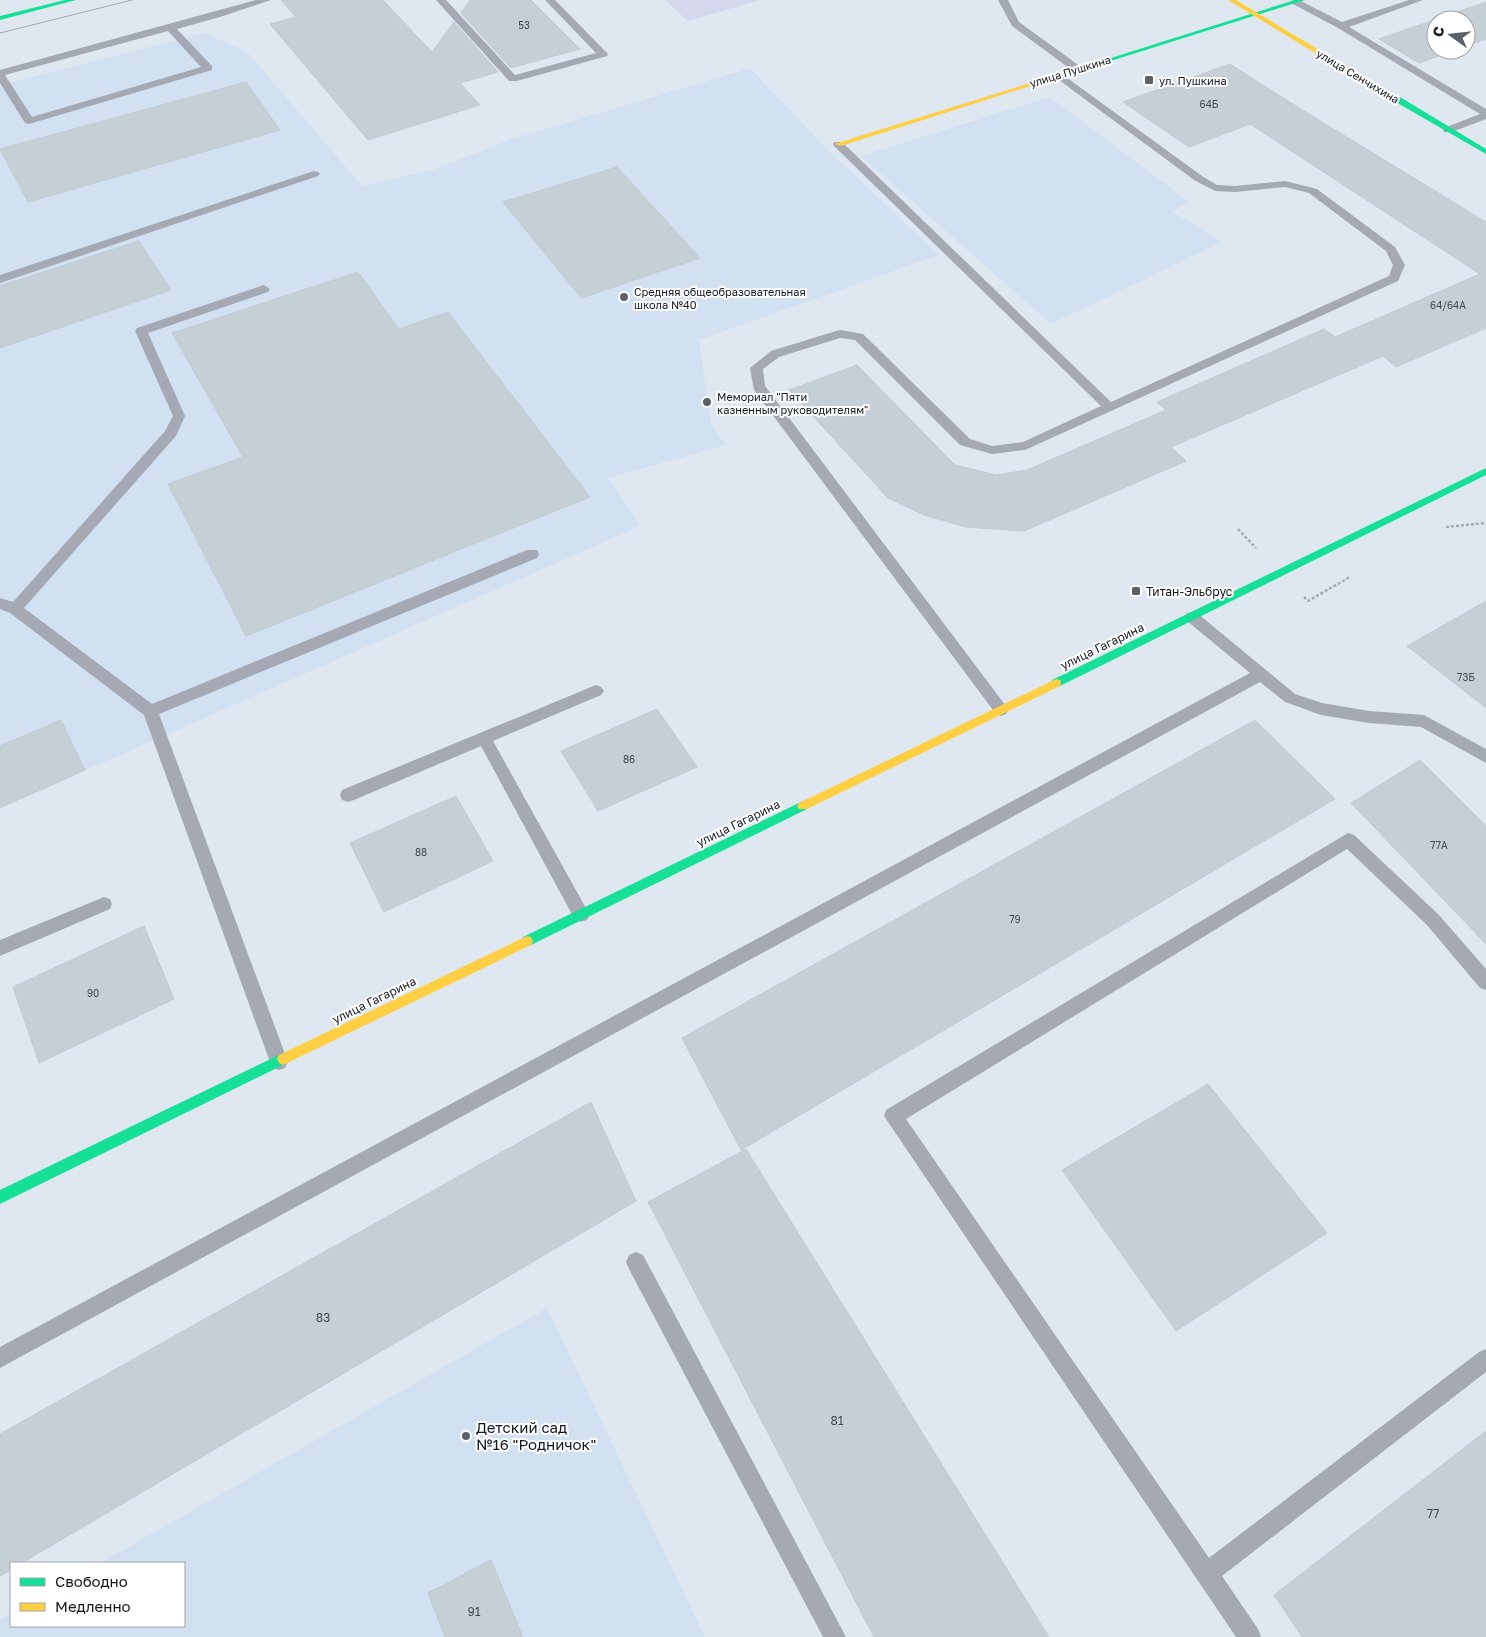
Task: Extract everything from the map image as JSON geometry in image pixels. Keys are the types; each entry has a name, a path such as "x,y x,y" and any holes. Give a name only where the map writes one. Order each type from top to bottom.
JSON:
{"street":[{"path":"0,18 73,0"},
{"name":"улица Сенчихина","path":"1231,0 1486,152"},
{"name":"улица Пушкина","path":"838,144 1299,1"},
{"name":"улица Гагарина","path":"0,1197 1192,617 1486,471"}],"lane":[{"path":"171,28 208,68 30,121 0,74 171,28 266,0"},
{"path":"441,0 513,79 603,54 550,0"},
{"path":"1003,0 1015,24 1077,69"},
{"path":"1342,26 1418,0"},
{"path":"1299,1 1486,114"},
{"path":"1001,710 759,387 756,368 775,354 830,336 840,334 859,337 965,442 992,450 1025,446 1394,278 1399,265 1391,248 1313,192 1285,184 1236,189 1215,188 1198,178 1059,75"},
{"path":"1448,130 1486,114"},
{"path":"838,144 1110,408"},
{"path":"0,279 314,174"},
{"path":"264,290 141,331 179,416 171,433 8,606 150,711 279,1062"},
{"path":"150,711 532,554"},
{"path":"1192,617 1290,698 1330,711 1424,722 1486,758"},
{"path":"0,1358 1261,674"},
{"path":"348,794 596,691"},
{"path":"484,738 581,915"},
{"path":"1250,1637 893,1116 1348,840 1433,920 1486,982"},
{"path":"0,948 104,904"},
{"path":"636,1262 836,1637"},
{"path":"1207,1574 1486,1359"}],"shaded area":[{"path":"665,0 760,0 688,21"},
{"path":"205,33 248,53 362,186 435,169 509,140 750,68 825,147 939,255 699,340 711,425 726,445 608,478 640,526 0,808 0,85"},
{"path":"1050,97 1189,202 1172,211 1222,242 1051,324 861,156"},
{"name":"Детский сад №16 \"Родничок\"","path":"547,1308 705,1637 0,1637 0,1620 10,1615 10,1627 185,1627 185,1562 102,1562"}],"building":[{"path":"281,0 383,0 432,52 454,22 498,72 460,83 480,105 368,140 270,24 296,17"},
{"path":"470,0 531,0 580,49 511,68 461,13"},
{"path":"1486,2 1486,39 1476,42 1476,10 1463,10"},
{"path":"1426,23 1427,60 1419,63 1379,39"},
{"path":"1230,64 1486,222 1486,328 1396,367 1383,356 1171,447 1186,461 1024,531 966,527 924,515 888,498 789,390 857,365 955,465 996,475 1027,470 1166,410 1157,402 1324,329 1335,337 1480,274 1250,124 1189,147 1123,102"},
{"path":"246,82 280,130 28,202 0,149"},
{"path":"617,167 700,258 581,298 503,202"},
{"path":"139,241 171,290 0,348 0,286"},
{"path":"358,272 399,329 448,312 590,497 246,636 168,484 243,457 172,333"},
{"path":"1486,601 1486,708 1407,646"},
{"path":"657,709 697,767 598,811 561,751"},
{"path":"61,720 85,770 0,808 0,746"},
{"path":"1255,720 1335,799 741,1150 682,1038"},
{"path":"1420,760 1486,826 1486,944 1351,803"},
{"path":"456,796 493,861 384,912 350,843"},
{"path":"144,926 174,999 39,1063 13,987"},
{"path":"1208,1084 1327,1233 1176,1331 1062,1170"},
{"path":"591,1102 636,1201 24,1562 10,1562 10,1571 0,1576 0,1434"},
{"path":"746,1149 1049,1637 874,1637 648,1202"},
{"path":"1486,1431 1486,1637 1302,1637 1274,1595"},
{"path":"491,1560 523,1637 445,1637 428,1593"}],"tram line":[{"path":"0,33 132,0"}],"traffic: fast":[{"path":"0,18 73,0"},
{"path":"1064,74 1302,0"},
{"path":"1397,99 1486,152"},
{"path":"1056,683 1486,471"},
{"path":"527,941 803,806"},
{"path":"0,1197 283,1059"}],"traffic: slow":[{"path":"1231,0 1397,99"},
{"path":"838,144 1064,74"},
{"path":"803,806 1056,683"},
{"path":"283,1059 527,941"}],"place":[{"name":"ул. Пушкина","path":"1149,80"},
{"name":"Средняя общеобразовательная школа №40","path":"624,297"},
{"name":"Мемориал \"Пяти казненным руководителям\"","path":"707,402"},
{"name":"Титан-Эльбрус","path":"1136,591"},
{"name":"Детский сад №16 \"Родничок\"","path":"466,1436"}]}
